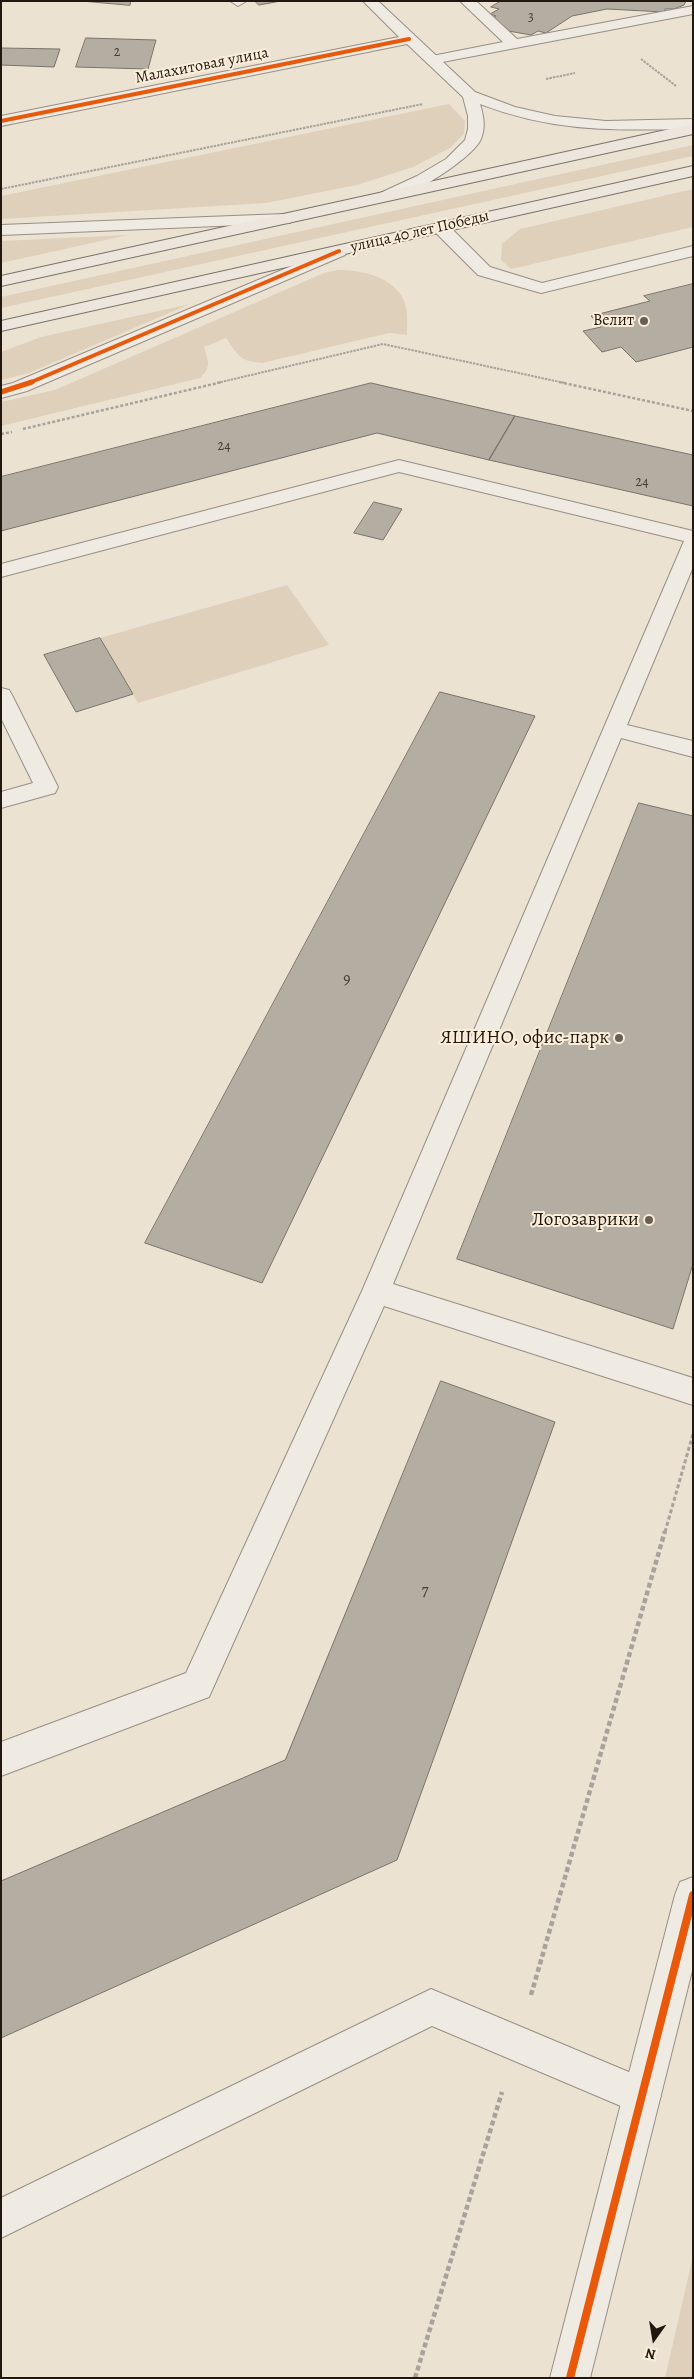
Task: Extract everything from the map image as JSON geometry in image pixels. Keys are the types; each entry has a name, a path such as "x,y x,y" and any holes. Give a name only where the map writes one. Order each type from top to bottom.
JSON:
{"main road":[{"path":"1,281 693,129"},
{"name":"улица 40 лет Победы","path":"1,326 693,171"}],"street":[{"path":"370,1 470,95 510,110 555,121 606,126 693,124"},
{"path":"467,1 514,44"},
{"path":"432,60 693,10"},
{"name":"Малахитовая улица","path":"1,121 409,39"},
{"path":"382,198 447,165 470,145 476,130 470,95"},
{"path":"1,230 284,219"},
{"path":"441,228 484,271 540,288 693,252"},
{"path":"1,392 20,387 339,251"},
{"path":"1,571 399,466 693,537"},
{"path":"1,1759 197,1685 376,1291 693,542"},
{"path":"1,695 46,787 1,800"},
{"path":"614,729 693,749"},
{"path":"376,1291 693,1392"},
{"path":"570,2378 693,1895"},
{"path":"1,2218 431,2006 642,2096"}],"path":[{"path":"649,58 641,59 678,87"},
{"path":"546,79 584,71"},
{"path":"1,189 470,95"},
{"path":"1,434 383,344 693,411"},
{"path":"414,2378 518,2042 693,1433"}],"shaded area":[{"path":"449,104 465,121 464,134 450,148 413,167 357,185 266,203 1,219 1,196"},
{"path":"693,145 693,156 1,308 1,297"},
{"path":"693,189 693,227 511,269 501,260 502,244 520,229"},
{"path":"128,235 1,263 1,241"},
{"path":"338,270 368,274 386,281 394,287 405,303 407,335 389,333 262,363 248,361 240,357 226,338 204,347 208,367 200,378 1,426 1,402 55,390 324,273"},
{"path":"190,304 29,373 1,380 1,352 41,337"},
{"path":"287,585 329,645 138,703 100,638"},
{"path":"693,2256 693,2378 665,2378"}],"building":[{"path":"82,1 131,1 130,5"},
{"path":"255,1 281,1 259,5"},
{"path":"501,1 686,1 684,5 674,9 665,9 664,12 607,9 572,16 546,33 538,31 531,35 503,30 490,20 496,16 490,14 499,9 491,7"},
{"path":"86,38 156,40 148,69 76,67"},
{"path":"1,48 60,49 54,67 1,65"},
{"name":"Велит","path":"693,284 693,347 636,362 621,347 602,352 583,331 601,327 591,316 650,301 644,296"},
{"path":"371,383 515,416 489,460 377,433 1,531 1,477"},
{"path":"515,416 693,455 693,506 489,460"},
{"path":"374,502 402,509 383,540 354,533"},
{"path":"100,638 133,694 76,712 44,655"},
{"path":"440,692 535,716 262,1283 145,1243"},
{"name":"ЯШИНО, офис-парк","path":"639,803 693,816 693,1264 673,1329 457,1259"},
{"path":"441,1381 555,1422 397,1860 1,2038 1,1881 285,1760"}],"cycle path":[{"path":"1,121 409,39"},
{"path":"1,392 20,387 339,251"},
{"path":"570,2378 693,1895"}],"place":[{"name":"Велит","path":"644,321"},
{"name":"ЯШИНО, офис-парк","path":"619,1038"},
{"name":"Логозаврики","path":"649,1220"}]}
